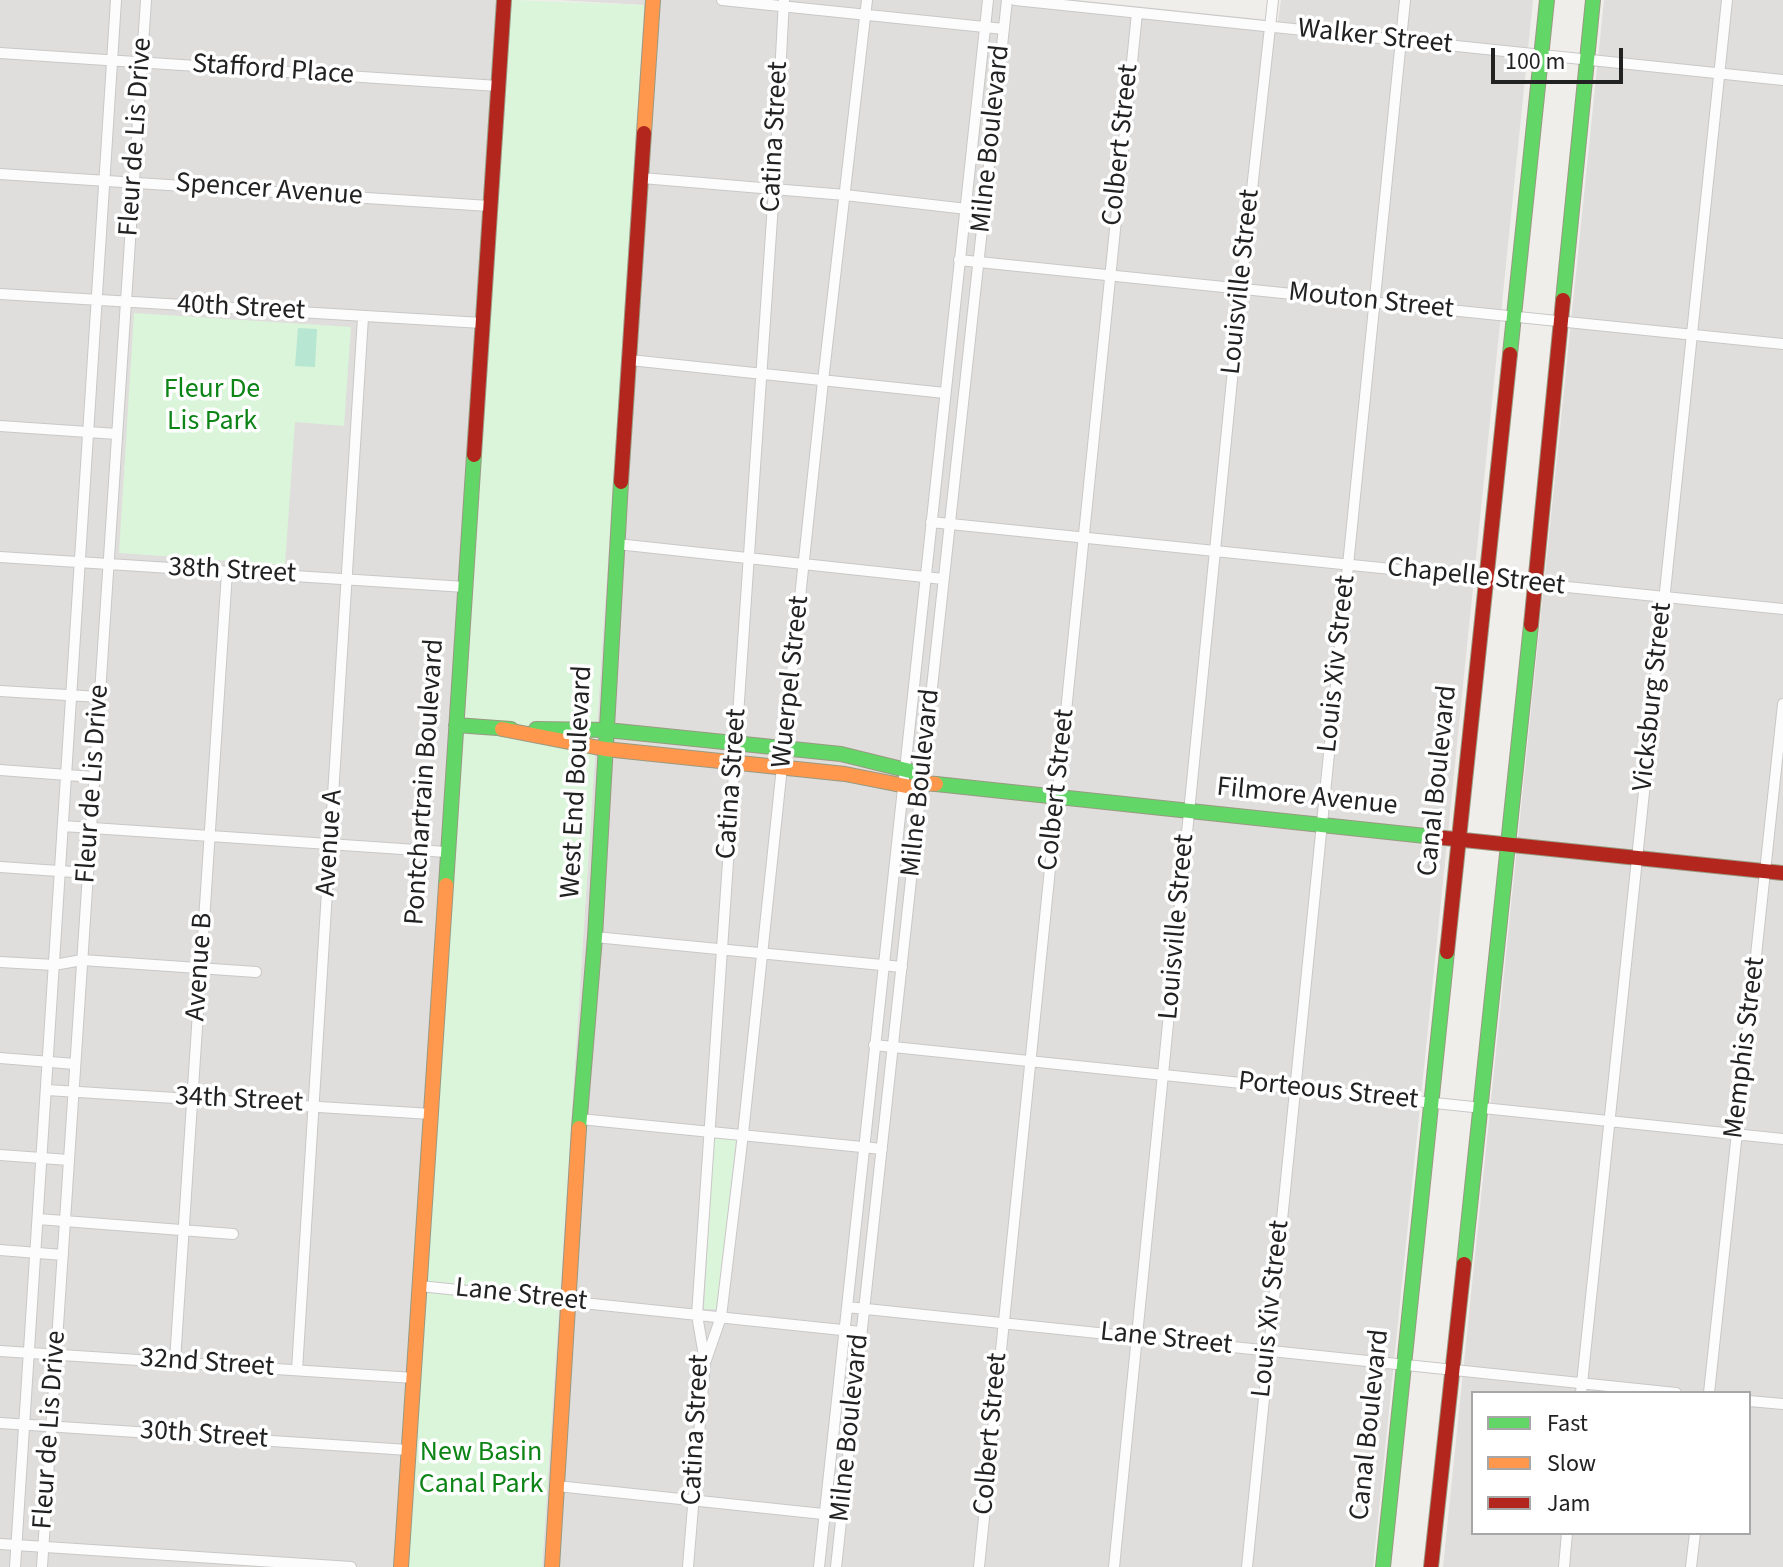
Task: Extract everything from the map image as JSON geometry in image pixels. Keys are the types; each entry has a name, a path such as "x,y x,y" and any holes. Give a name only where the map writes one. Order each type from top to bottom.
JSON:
{"main road":[{"name":"Pontchartrain Boulevard","path":"401,1567 504,0"},
{"name":"West End Boulevard","path":"552,1567 653,0"},
{"name":"Canal Boulevard","path":"1383,1567 1547,0"},
{"path":"1431,1567 1509,844 1593,0"},
{"name":"Filmore Avenue","path":"456,725 502,729 607,730 841,754 904,768 914,772 922,783"},
{"name":"Filmore Avenue","path":"502,729 605,749 783,766 911,787 922,783 1783,873"}],"street":[{"name":"Fleur de Lis Drive","path":"15,1567 116,0"},
{"name":"Fleur de Lis Drive","path":"42,1567 146,0"},
{"path":"722,0 784,3 1004,29"},
{"name":"Wuerpel Street","path":"705,1362 721,1317 743,1134 867,0"},
{"name":"Milne Boulevard","path":"819,1567 988,0"},
{"name":"Milne Boulevard","path":"836,1567 1007,0"},
{"name":"Walker Street","path":"1015,0 1783,80"},
{"name":"Louisville Street","path":"1114,1567 1241,289 1273,0"},
{"name":"Louis Xiv Street","path":"1247,1567 1405,0"},
{"name":"Vicksburg Street","path":"1582,1388 1727,0"},
{"name":"Catina Street","path":"688,1567 705,1362 697,1315 784,3"},
{"name":"Colbert Street","path":"979,1567 1137,13"},
{"name":"Stafford Place","path":"0,53 498,86"},
{"name":"Spencer Avenue","path":"0,174 489,206"},
{"path":"642,178 845,195 984,211"},
{"name":"Mouton Street","path":"959,260 1783,344"},
{"name":"40th Street","path":"0,294 482,323"},
{"name":"Avenue A","path":"297,1370 363,317"},
{"path":"630,360 945,393"},
{"path":"0,426 117,434"},
{"name":"Chapelle Street","path":"931,522 1783,609"},
{"path":"617,544 943,579"},
{"name":"38th Street","path":"0,557 465,587"},
{"name":"Avenue B","path":"175,1361 227,572"},
{"path":"0,691 100,697"},
{"name":"Memphis Street","path":"1709,1391 1783,704"},
{"path":"0,770 94,777"},
{"path":"63,826 446,852"},
{"path":"0,867 88,873"},
{"path":"595,937 902,967"},
{"path":"0,962 54,965 82,960 256,972"},
{"name":"Porteous Street","path":"874,1045 1783,1139"},
{"path":"0,1058 75,1064"},
{"name":"34th Street","path":"47,1090 431,1114"},
{"path":"580,1119 882,1149"},
{"path":"0,1155 69,1160"},
{"path":"38,1219 233,1234"},
{"path":"0,1250 63,1255"},
{"name":"Lane Street","path":"420,1286 861,1332"},
{"name":"Lane Street","path":"847,1307 1451,1370 1582,1388 1638,1391"},
{"name":"32nd Street","path":"0,1351 414,1378"},
{"path":"1751,1401 1783,1404"},
{"name":"30th Street","path":"0,1423 408,1450"},
{"path":"557,1486 842,1516"},
{"path":"1564,1567 1567,1535"},
{"path":"1691,1567 1695,1535"},
{"path":"0,1544 351,1567"}],"shaded area":[{"path":"0,0 512,0 408,1567 0,1567"},
{"path":"558,0 1077,0 1278,21 1281,0 1533,0 1373,1567 542,1567 644,5"},
{"path":"1604,0 1783,0 1783,1567 1443,1567"}],"green space":[{"name":"New Basin Canal Park","path":"512,0 644,5 542,1567 408,1567"},
{"name":"Fleur De Lis Park","path":"134,313 351,327 344,426 295,422 285,565 119,553"},
{"path":"298,328 317,329 315,367 295,366"},
{"path":"714,1137 736,1140 717,1309 704,1309"}],"traffic: fast":[{"path":"1510,354 1547,0"},
{"path":"1563,300 1593,0"},
{"path":"446,885 474,455"},
{"path":"579,1128 595,937 621,482"},
{"path":"1464,1264 1531,625"},
{"path":"456,725 511,729"},
{"path":"536,729 607,730 841,754 914,772 922,783"},
{"path":"936,784 1435,837"},
{"path":"1383,1567 1447,952"}],"traffic: slow":[{"path":"644,133 653,0"},
{"path":"502,729 605,749 845,774 911,787 922,783 936,784"},
{"path":"401,1567 446,885"},
{"path":"552,1567 579,1128"}],"traffic: jam":[{"path":"474,455 504,0"},
{"path":"621,482 644,133"},
{"path":"1531,625 1563,300"},
{"path":"1447,952 1510,354"},
{"path":"1435,837 1783,873"},
{"path":"1431,1567 1464,1264"}]}
